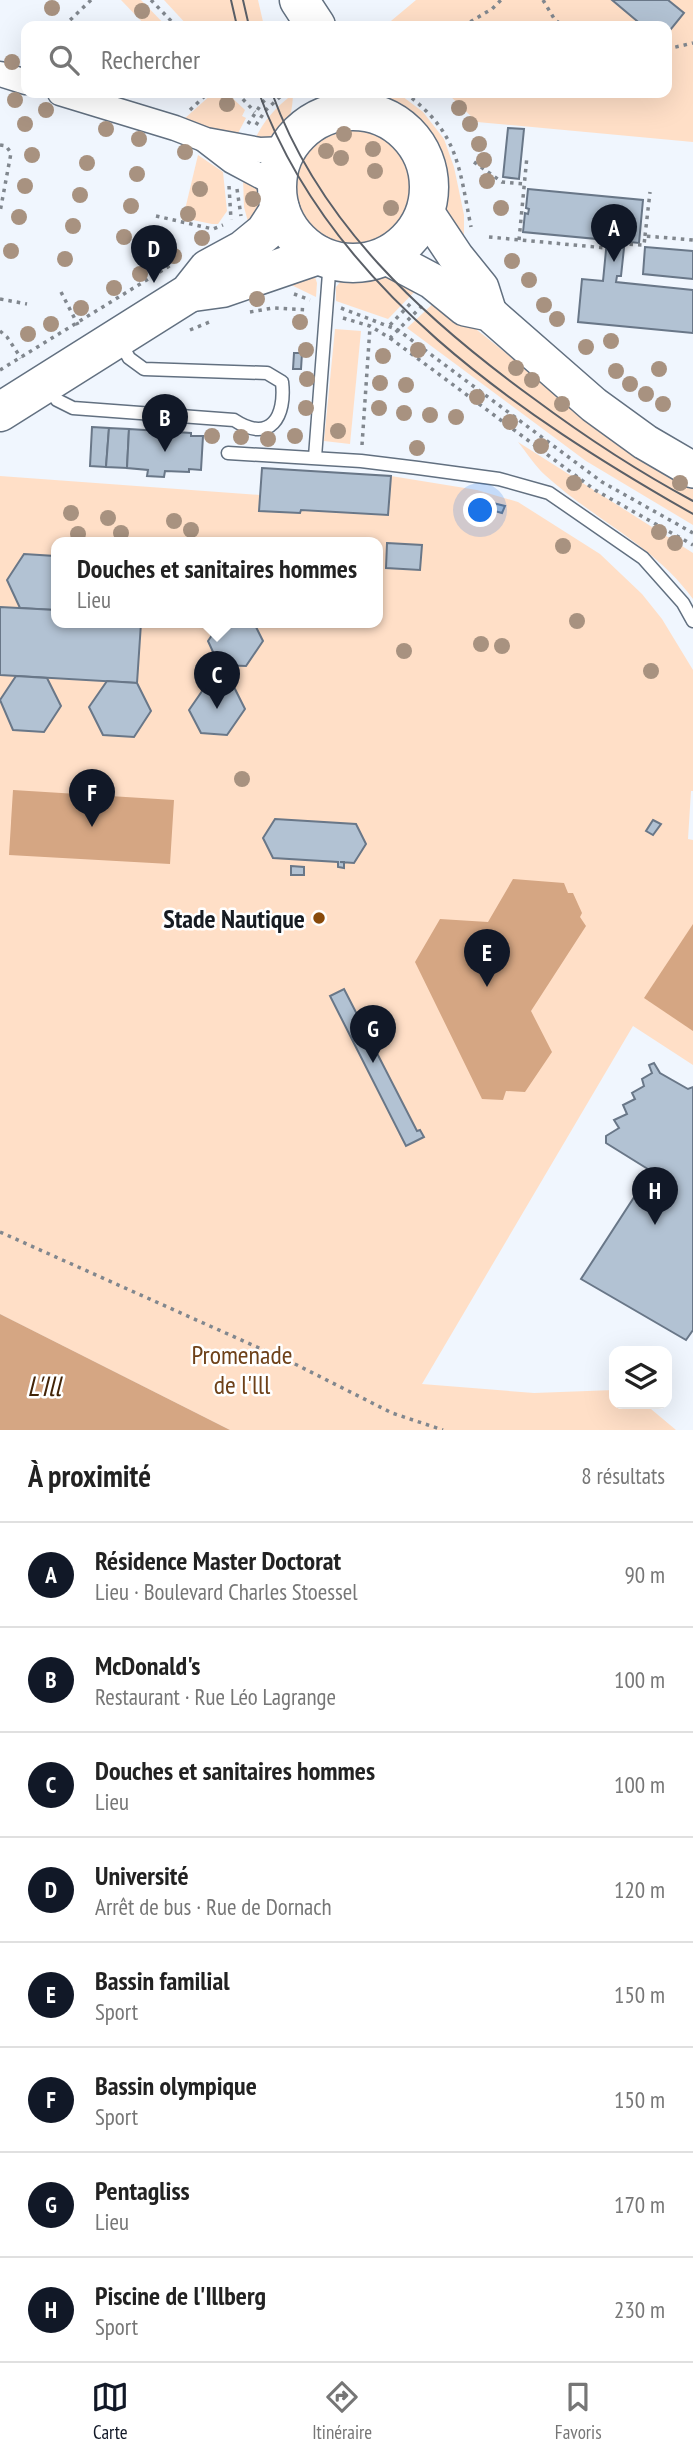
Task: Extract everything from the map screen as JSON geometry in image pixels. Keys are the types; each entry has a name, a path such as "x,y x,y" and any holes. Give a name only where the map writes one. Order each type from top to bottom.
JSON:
{"main road":[{"path":"283,0 283,21"},
{"path":"299,0 313,21"},
{"path":"0,412 32,376 99,334 186,303 222,288 324,257 359,262 384,256 406,241 417,229 426,212 428,173 420,151 406,132 358,102 347,111 316,120 289,153 265,232 243,250 208,269 186,303"},
{"path":"289,153 295,236 324,257"},
{"path":"426,212 481,288 489,313"},
{"path":"384,256 432,281 465,308 489,313 594,405 645,442 693,470"}],"street":[{"path":"0,75 21,81"},
{"path":"76,98 206,140 289,153"},
{"path":"206,140 232,161 289,153"}],"lane":[{"path":"315,457 324,257"},
{"path":"32,376 57,400 72,408 234,421 247,428 265,428 278,420 284,402 282,382 267,373 144,369 99,334"},
{"path":"228,453 361,461 499,479 549,493 643,558 683,603 693,621"}],"path":[{"path":"69,21 91,0"},
{"path":"151,0 171,21"},
{"path":"472,21 492,9 500,0"},
{"path":"542,0 556,21"},
{"path":"672,48 693,43"},
{"path":"189,111 203,98"},
{"path":"242,98 255,112"},
{"path":"244,131 268,98"},
{"path":"252,133 265,111 279,98"},
{"path":"411,98 430,114 449,139 459,165 471,236"},
{"path":"0,145 6,146 11,153 0,212"},
{"path":"519,240 527,156"},
{"path":"474,162 502,182 524,184"},
{"path":"237,180 242,222"},
{"path":"228,181 232,228"},
{"path":"621,244 644,245 650,192"},
{"path":"156,216 213,229 231,222"},
{"path":"645,236 693,240"},
{"path":"489,237 606,248"},
{"path":"61,292 77,323 99,334"},
{"path":"390,325 417,297"},
{"path":"0,299 27,304"},
{"path":"32,376 77,323 186,303"},
{"path":"390,338 424,303"},
{"path":"335,307 398,330 603,482 693,533"},
{"path":"248,312 273,308 315,311"},
{"path":"334,315 370,326 390,338 595,490 693,545"},
{"path":"361,461 370,326"},
{"path":"0,331 7,337 32,376"},
{"path":"0,370 32,376"},
{"path":"0,1232 297,1365 392,1413 443,1430"}],"green space":[{"path":"121,0 141,0 161,21 141,21"},
{"path":"164,0 258,0 263,21 183,21"},
{"path":"416,0 693,0 693,142 477,122 452,98 672,98 672,21 391,21"},
{"path":"207,98 232,98 245,110 242,116 246,118 236,137 183,120"},
{"path":"293,98 291,113 284,128 273,138 254,141 270,115 281,104"},
{"path":"379,98 405,98 423,112 444,139 454,167 464,215 462,237 445,221 445,172 435,143 422,125 406,111"},
{"path":"353,120 379,125 400,140 415,161 420,187 415,213 400,234 379,249 353,254 327,249 306,234 291,213 286,187 291,161 306,140 327,125"},
{"path":"198,155 223,172 227,211 218,224 183,218"},
{"path":"243,178 261,189 265,198 251,233 244,207"},
{"path":"314,274 317,283 316,297 277,278"},
{"path":"386,276 421,285 388,319 336,301 336,287 342,280"},
{"path":"438,299 574,407 693,484 693,525 586,461 407,328"},
{"path":"335,329 361,331 350,444 324,441"},
{"path":"518,442 693,553 693,599 660,563 545,475"},
{"name":"Stade Nautique","path":"262,468 391,476 477,490 518,502 600,554 642,594 662,619 693,670 693,791 688,839 693,840 693,1065 633,1026 422,1384 534,1393 609,1390 609,1409 651,1409 676,1430 230,1430 0,1314 0,476 260,495"}],"water":[{"path":"13,790 174,800 170,864 9,855"},
{"path":"513,879 564,883 568,893 573,893 582,913 580,917 586,926 531,1011 552,1052 525,1092 506,1091 503,1100 482,1099 415,962 440,919 488,922"},
{"path":"693,924 693,1031 644,998"},
{"name":"L'Ill","path":"0,1314 230,1430 0,1430"}],"building":[{"path":"612,0 668,0 684,13 672,28 672,21 637,21"},
{"path":"508,128 524,129 519,179 503,177"},
{"path":"528,189 643,200 639,243 620,241 619,248 624,248 621,276 617,276 616,282 693,290 693,333 578,322 582,279 603,281 607,240 523,232 525,213 528,214 529,209 526,208"},
{"path":"645,247 693,251 693,279 643,274"},
{"path":"294,353 302,353 301,369 293,369"},
{"path":"92,427 109,428 106,467 90,466"},
{"path":"109,428 129,429 127,468 106,467"},
{"path":"129,429 203,436 201,470 165,471 164,477 147,476 148,470 127,468"},
{"path":"262,468 391,476 388,515 301,510 300,513 259,511"},
{"path":"493,503 505,506 502,513 491,510"},
{"path":"387,543 422,545 420,570 386,568"},
{"path":"24,554 51,556 51,610 20,608 7,580"},
{"path":"0,607 51,610 51,628 141,628 137,683 0,675"},
{"path":"217,628 256,628 263,641 246,666 219,665 208,641"},
{"path":"16,676 47,678 61,706 44,732 13,730 0,700"},
{"path":"107,681 137,683 151,711 134,737 103,735 89,707"},
{"path":"207,684 233,685 245,709 227,735 201,733 189,710"},
{"path":"275,819 356,824 366,844 354,863 344,862 344,868 338,867 338,862 273,858 263,838"},
{"path":"653,820 661,824 653,835 646,831"},
{"path":"291,866 304,867 304,875 291,875"},
{"path":"344,989 417,1131 420,1130 424,1137 406,1146 330,996"},
{"path":"654,1063 660,1073 688,1089 693,1087 693,1330 686,1340 581,1279 651,1171 606,1143 606,1136 619,1128 614,1120 627,1114 623,1105 635,1099 632,1093 644,1086 642,1079 652,1073 649,1065"}],"tram line":[{"path":"231,0 236,21"},
{"path":"243,0 248,21"},
{"path":"261,98 291,163 332,227 382,286 438,340 499,389 562,434 693,514"},
{"path":"274,98 292,140 317,184 346,226 414,301 452,335 552,412 631,465 693,501"}],"place":[{"name":"Résidence Master Doctorat","path":"614,262"},
{"name":"Université","path":"154,283"},
{"name":"McDonald's","path":"165,452"},
{"name":"Douches et sanitaires hommes","path":"217,709"},
{"name":"Bassin olympique","path":"92,827"},
{"name":"Stade Nautique","path":"319,918"},
{"name":"Bassin familial","path":"487,987"},
{"name":"Pentagliss","path":"373,1063"},
{"name":"Piscine de l'Illberg","path":"655,1225"}],"park label":[{"name":"Promenade de l'lll","path":"242,1369"}]}
